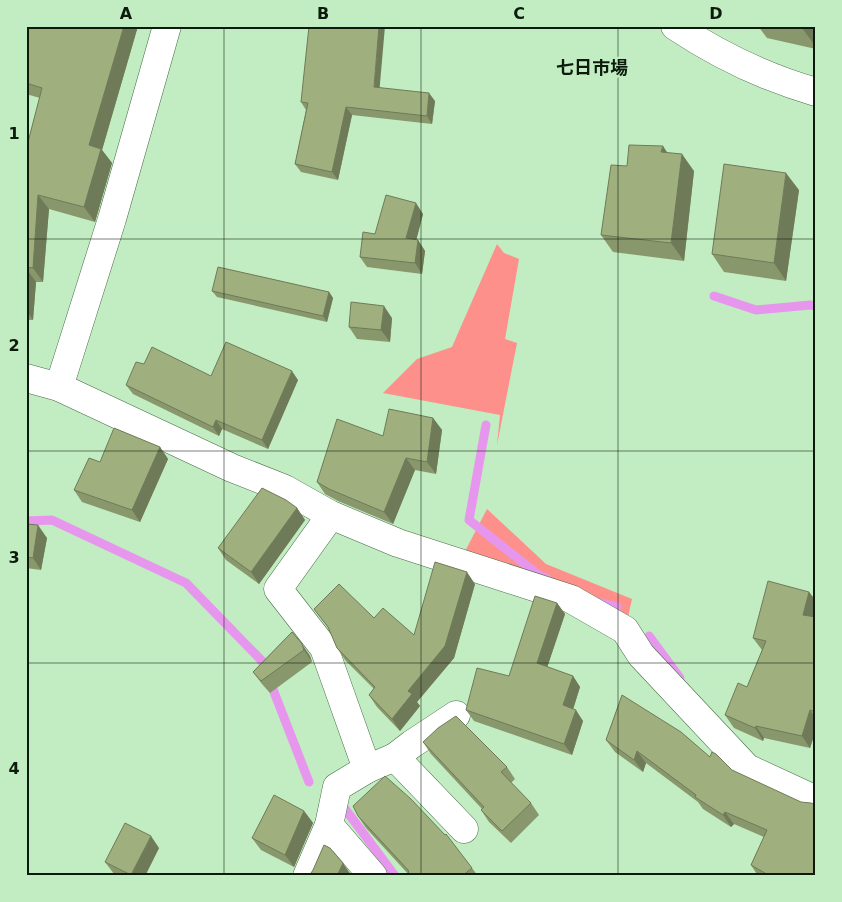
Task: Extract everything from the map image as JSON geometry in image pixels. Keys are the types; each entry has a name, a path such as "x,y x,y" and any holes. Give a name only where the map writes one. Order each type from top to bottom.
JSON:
{"street":[{"path":"59,387 112,219 167,26"},
{"path":"675,26 730,60 792,85 816,92"},
{"path":"26,378 59,387 232,468 285,489 331,515 398,542 571,599 625,630 640,655 747,768 816,800"},
{"path":"331,515 278,589 324,648 368,769"},
{"path":"307,876 329,825 337,787 368,769 395,758 412,744 456,716"},
{"path":"395,758 464,829"},
{"path":"329,825 373,876"}],"shaded area":[{"path":"497,244 504,253 519,259 505,339 517,343 497,445 500,415 383,393 417,359 452,347"},
{"path":"487,509 546,564 632,599 625,630 459,563"}],"building":[{"path":"26,26 124,26 89,145 101,149 84,207 38,195 33,268 26,267 26,142 28,142 42,88 26,83"},
{"path":"309,26 379,26 374,87 429,93 427,116 346,107 332,172 295,164 308,103 301,102"},
{"path":"629,145 663,146 661,152 682,154 671,243 601,235 611,165 627,166"},
{"path":"724,164 786,173 774,263 712,254"},
{"path":"386,195 416,203 406,238 418,240 415,263 360,257 363,232 375,234"},
{"path":"218,267 329,292 323,316 212,291"},
{"path":"351,302 384,306 381,330 349,327"},
{"path":"226,342 292,371 262,440 216,420 213,427 126,385 136,362 144,364 152,347 211,376"},
{"path":"389,409 433,418 427,462 406,458 384,512 317,482 337,419 383,436"},
{"path":"114,428 160,447 132,510 74,490 89,458 100,462"},
{"path":"262,488 297,508 251,572 218,548"},
{"path":"26,524 38,525 33,558 26,557"},
{"path":"435,562 467,572 445,646 408,691 412,694 392,719 369,695 375,687 337,648 328,627 314,609 339,584 374,618 383,608 414,635"},
{"path":"768,581 809,592 803,615 816,617 816,712 810,710 802,736 756,726 755,728 725,715 738,683 747,687 766,641 753,638"},
{"path":"535,596 557,603 537,663 573,676 563,705 576,710 564,744 466,710 477,668 509,676"},
{"path":"292,632 302,644 304,650 261,681 253,672"},
{"path":"622,695 681,732 710,757 712,752 716,754 732,770 801,802 816,805 816,876 770,876 751,865 767,830 725,812 723,815 695,797 696,795 637,751 634,760 606,740"},
{"path":"456,716 507,767 501,772 531,803 502,831 481,810 484,807 423,742 438,728"},
{"path":"385,776 446,834 472,868 462,876 411,876 409,871 358,816 353,806"},
{"path":"274,795 304,811 285,855 252,838"},
{"path":"125,823 151,836 131,875 105,862"},
{"path":"324,845 330,848 343,863 337,876 309,876 313,870"}],"waterway":[{"path":"714,296 756,310 816,306"},
{"path":"486,425 469,520 540,576 547,579"},
{"path":"26,521 52,520 186,583 262,661 309,782"},
{"path":"600,603 617,607"},
{"path":"649,636 680,678"},
{"path":"343,806 395,876"}],"district":[{"name":"七日市場","path":"592,68"}]}
